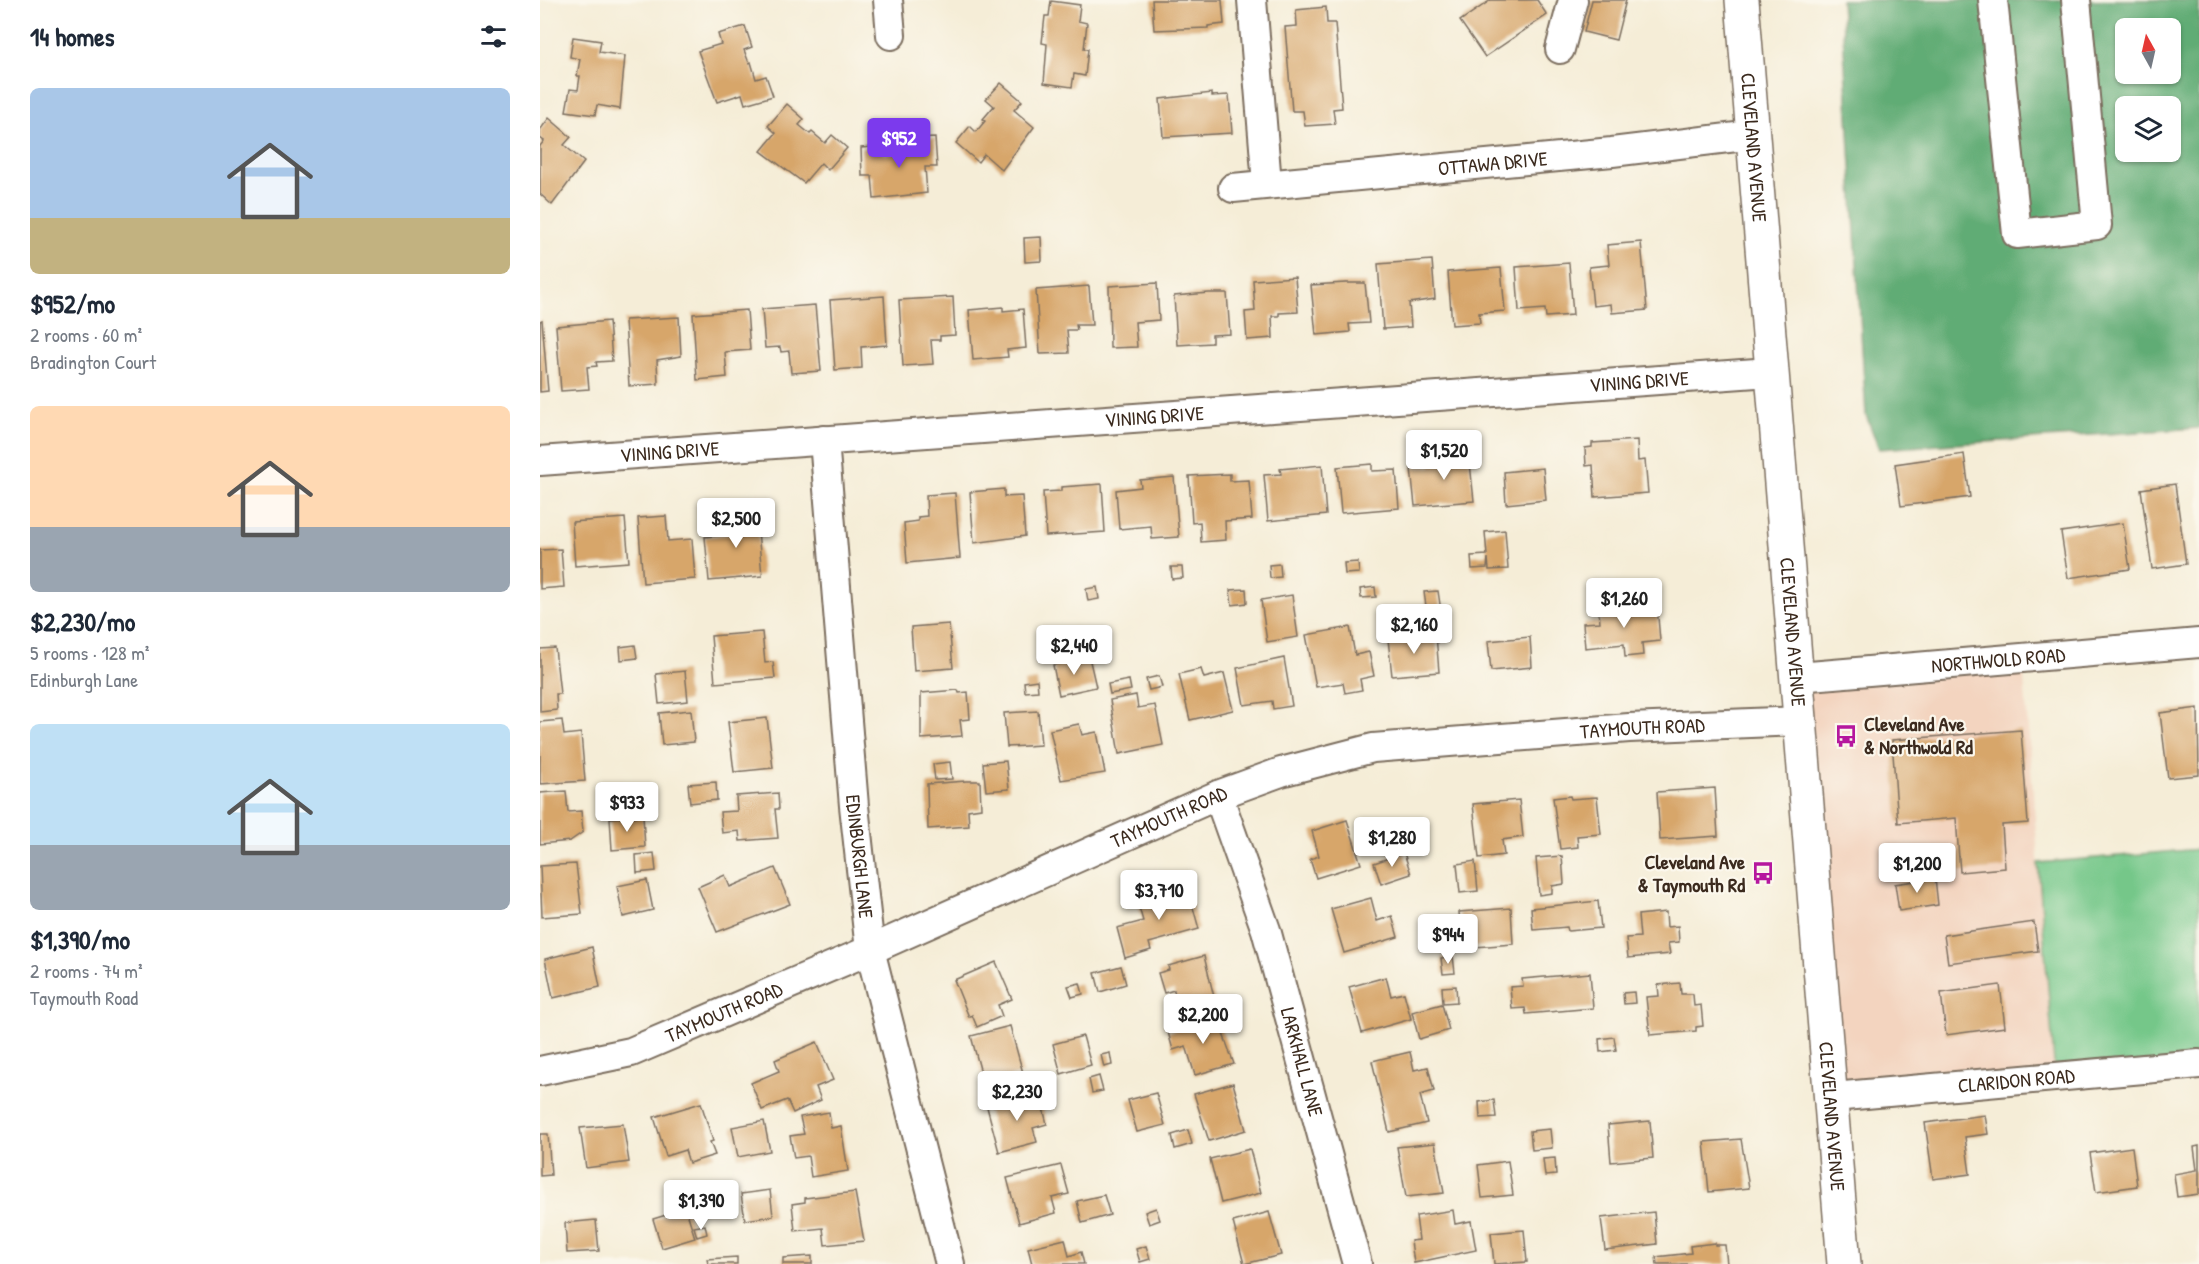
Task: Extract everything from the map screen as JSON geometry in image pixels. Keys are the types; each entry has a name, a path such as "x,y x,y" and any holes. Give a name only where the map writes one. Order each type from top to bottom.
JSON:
{"main road":[{"name":"CLEVELAND AVENUE","path":"1742,0 1770,372 1833,1097 1844,1264"}],"street":[{"path":"888,0 891,35"},
{"path":"1252,0 1267,184"},
{"path":"1560,49 1574,0"},
{"path":"1993,0 2017,234 2097,225 2076,0"},
{"name":"OTTAWA DRIVE","path":"1233,188 1600,153 1753,135"},
{"name":"VINING DRIVE","path":"540,461 1770,372"},
{"name":"EDINBURGH LANE","path":"824,440 854,806 870,950 950,1264"},
{"name":"NORTHWOLD ROAD","path":"1798,677 2199,643"},
{"name":"TAYMOUTH ROAD","path":"540,1071 631,1052 870,950 1218,795 1281,772 1373,748 1629,728 1800,720"},
{"name":"LARKHALL LANE","path":"1218,795 1266,930 1357,1264"},
{"name":"CLARIDON ROAD","path":"1833,1097 2199,1064"}],"shaded area":[{"path":"2022,653 2055,1075 1832,1092 1797,670"}],"green space":[{"path":"1841,0 2199,0 2199,428 1879,449 1866,415"},
{"path":"2199,849 2199,1058 2055,1075 2038,863"}],"building":[{"path":"1152,0 1222,0 1224,24 1208,26 1208,28 1154,30"},
{"path":"1491,0 1537,0 1547,15 1485,57 1460,21"},
{"path":"1592,0 1626,0 1616,40 1584,32"},
{"path":"1051,1 1080,5 1078,21 1087,23 1084,49 1088,49 1085,76 1074,74 1072,87 1044,83 1047,44 1042,43 1045,16 1049,16"},
{"path":"1326,7 1327,23 1335,23 1342,108 1333,109 1335,124 1305,126 1303,111 1292,111 1285,27 1297,26 1296,10"},
{"path":"745,26 752,47 744,50 749,63 751,62 756,79 766,76 773,96 745,104 742,94 717,102 698,51 721,44 718,34"},
{"path":"573,37 601,41 599,52 625,56 620,109 597,105 595,115 566,111 570,89 578,90 580,76 577,76 580,59 570,57"},
{"path":"1001,83 1022,101 1014,110 1034,127 1002,170 984,154 978,162 956,143 970,126 976,132 985,121 983,119 994,106 986,99"},
{"path":"1212,93 1212,96 1229,95 1232,133 1163,137 1160,99"},
{"path":"787,104 804,119 799,125 810,134 812,132 825,143 832,135 847,148 828,170 821,163 804,183 761,151 776,133 768,126"},
{"path":"549,118 571,137 564,145 584,162 552,205 540,194 540,146 544,141 540,138 540,130"},
{"path":"935,138 937,167 925,167 927,193 874,199 872,176 862,176 861,148 883,146 883,154 897,153 897,150 914,149 914,139"},
{"path":"1041,237 1042,261 1025,262 1024,238"},
{"path":"1641,242 1647,310 1612,313 1611,304 1593,306 1589,267 1609,265 1607,245"},
{"path":"1432,260 1435,299 1409,303 1411,327 1383,329 1378,264"},
{"path":"1569,263 1573,315 1546,317 1545,309 1519,311 1516,267"},
{"path":"1501,268 1505,311 1479,313 1480,323 1452,325 1448,272"},
{"path":"1295,277 1298,312 1279,313 1279,316 1272,316 1273,338 1247,340 1245,312 1255,311 1253,280"},
{"path":"1157,283 1159,320 1135,322 1137,347 1110,348 1109,286"},
{"path":"1365,283 1369,323 1349,324 1350,332 1316,335 1311,285"},
{"path":"1089,286 1092,325 1076,325 1077,330 1067,330 1069,353 1040,354 1036,290"},
{"path":"1227,293 1230,334 1212,335 1212,343 1177,345 1174,296"},
{"path":"884,296 887,345 861,347 862,368 835,370 830,300"},
{"path":"953,297 955,335 940,336 940,340 931,340 933,364 903,366 899,300"},
{"path":"815,305 821,371 791,373 789,351 781,352 780,347 765,348 762,309"},
{"path":"1003,307 1003,311 1023,309 1026,348 1007,350 1008,357 973,360 969,310"},
{"path":"747,310 750,350 725,352 727,377 697,380 693,314"},
{"path":"679,317 681,356 657,360 658,384 629,386 625,320"},
{"path":"542,320 548,391 540,392 540,321"},
{"path":"609,321 612,361 596,362 597,366 587,367 589,389 561,391 556,326"},
{"path":"1637,440 1638,461 1645,460 1648,493 1595,497 1593,465 1586,466 1585,448 1592,447 1592,443"},
{"path":"1469,454 1474,501 1415,506 1411,468 1431,466 1431,458"},
{"path":"1964,454 1970,497 1901,506 1895,464"},
{"path":"1372,464 1372,471 1396,470 1399,508 1341,513 1337,467"},
{"path":"1322,465 1326,515 1268,521 1264,475 1281,474 1280,469"},
{"path":"1543,468 1546,500 1506,504 1504,472"},
{"path":"1230,474 1230,481 1249,480 1252,519 1225,521 1226,540 1201,542 1200,522 1192,523 1189,476"},
{"path":"1174,477 1179,537 1152,539 1151,526 1119,529 1116,490 1141,487 1140,480"},
{"path":"1102,484 1105,532 1046,536 1043,492 1061,491 1061,487"},
{"path":"2175,484 2186,564 2152,569 2141,489"},
{"path":"1004,489 1004,497 1022,496 1025,536 974,543 970,492"},
{"path":"955,493 960,558 907,563 904,523 918,521 918,517 927,516 926,495"},
{"path":"756,508 762,576 709,581 705,537 731,534 729,510"},
{"path":"666,516 668,541 692,539 695,579 643,583 638,518"},
{"path":"625,518 629,562 575,566 572,522"},
{"path":"2123,523 2130,569 2068,578 2061,532"},
{"path":"1505,530 1508,569 1489,570 1488,558 1487,568 1472,569 1471,556 1487,555 1485,532"},
{"path":"561,549 564,587 540,589 540,550"},
{"path":"1358,562 1359,573 1345,574 1344,563"},
{"path":"1280,564 1281,577 1270,578 1269,565"},
{"path":"1171,567 1182,567 1183,578 1172,579"},
{"path":"1097,587 1099,599 1088,601 1086,589"},
{"path":"1375,587 1376,597 1361,598 1360,589"},
{"path":"1246,589 1247,603 1232,605 1230,590"},
{"path":"1438,591 1441,611 1427,613 1424,592"},
{"path":"1292,595 1298,637 1267,642 1261,600"},
{"path":"1657,605 1660,641 1642,643 1643,655 1625,657 1624,644 1585,648 1583,623 1600,622 1599,611"},
{"path":"949,624 953,668 914,671 911,627"},
{"path":"1350,627 1355,655 1369,652 1374,676 1360,679 1362,690 1345,693 1343,683 1316,687 1306,635"},
{"path":"762,632 765,663 773,662 775,678 715,683 711,636"},
{"path":"1436,635 1439,672 1392,676 1388,639"},
{"path":"1530,637 1532,667 1491,671 1488,641"},
{"path":"635,645 637,658 621,660 620,647"},
{"path":"555,648 560,694 556,694 557,710 540,712 540,649"},
{"path":"1089,657 1096,687 1059,695 1053,665"},
{"path":"1284,658 1292,706 1273,709 1272,701 1244,705 1237,668"},
{"path":"1201,669 1204,678 1224,673 1233,710 1190,720 1179,674"},
{"path":"685,671 688,701 659,704 656,674"},
{"path":"1159,676 1162,687 1149,690 1146,679"},
{"path":"1037,680 1038,691 1025,692 1024,682"},
{"path":"1129,680 1131,690 1110,694 1108,684"},
{"path":"958,690 959,693 968,692 970,719 960,720 962,736 921,739 921,693"},
{"path":"1136,695 1138,708 1155,705 1163,745 1119,754 1110,700"},
{"path":"2198,708 2199,775 2168,778 2160,713"},
{"path":"691,710 694,742 662,745 659,713"},
{"path":"1038,711 1041,745 1007,747 1004,713"},
{"path":"767,718 773,768 734,772 728,722"},
{"path":"562,720 564,735 581,733 585,781 540,784 540,722"},
{"path":"1079,724 1082,735 1097,732 1105,773 1061,780 1050,730"},
{"path":"2021,730 2028,823 2002,825 2005,868 1960,872 1956,818 1898,823 1892,740"},
{"path":"1006,761 1009,789 986,791 983,763"},
{"path":"950,762 952,779 935,780 933,764"},
{"path":"980,781 981,808 968,810 969,826 928,829 927,784"},
{"path":"716,782 717,800 690,803 688,784"},
{"path":"1715,788 1718,836 1660,840 1657,792"},
{"path":"566,791 568,812 581,811 583,832 570,841 540,844 540,793"},
{"path":"778,793 779,809 775,809 778,838 740,841 739,831 722,833 720,812 737,811 736,796"},
{"path":"1570,796 1571,799 1597,797 1601,834 1577,836 1578,847 1560,849 1553,798"},
{"path":"1519,800 1523,837 1502,840 1504,855 1479,858 1473,804"},
{"path":"643,816 645,847 612,850 610,818"},
{"path":"1347,820 1361,864 1316,878 1310,859 1319,856 1312,831"},
{"path":"654,853 656,871 637,873 636,855"},
{"path":"1404,853 1411,874 1381,884 1374,863"},
{"path":"1562,856 1564,884 1552,886 1552,893 1539,895 1536,858"},
{"path":"1475,861 1478,891 1460,893 1457,864"},
{"path":"576,864 582,914 542,917 540,866"},
{"path":"775,868 790,904 717,932 698,887 725,875 730,887"},
{"path":"1935,878 1938,905 1899,911 1895,884"},
{"path":"647,880 653,910 623,917 617,886"},
{"path":"1187,886 1199,929 1149,943 1151,950 1125,958 1117,928 1143,921 1138,904 1150,901 1148,896"},
{"path":"1371,898 1377,921 1392,916 1398,937 1344,953 1331,909"},
{"path":"1598,901 1601,928 1568,931 1567,927 1533,930 1531,908"},
{"path":"1511,908 1513,944 1462,948 1459,912"},
{"path":"1666,912 1667,927 1678,926 1679,942 1668,943 1670,954 1628,958 1626,938 1640,937 1638,915"},
{"path":"2034,922 2038,951 1948,963 1944,935"},
{"path":"592,947 600,987 553,998 545,959"},
{"path":"1204,956 1215,1001 1178,1010 1174,990 1164,993 1158,973 1169,970 1168,966"},
{"path":"1453,956 1455,973 1443,974 1441,958"},
{"path":"996,962 1012,999 998,1005 1002,1016 977,1027 972,1015 969,1017 954,980"},
{"path":"1121,966 1126,984 1100,992 1095,973"},
{"path":"1590,973 1593,1008 1526,1014 1525,1008 1512,1009 1510,987 1523,986 1522,979"},
{"path":"1386,977 1391,996 1404,993 1411,1019 1362,1033 1349,987"},
{"path":"1080,983 1083,994 1072,997 1068,986"},
{"path":"1680,983 1681,994 1693,994 1694,1006 1701,1005 1703,1026 1696,1027 1696,1031 1650,1035 1646,997 1659,996 1658,985"},
{"path":"2000,985 2005,1027 1946,1035 1941,993"},
{"path":"1456,986 1457,1002 1443,1003 1442,987"},
{"path":"1634,992 1635,1003 1624,1004 1623,993"},
{"path":"1442,1004 1449,1030 1419,1039 1412,1012"},
{"path":"1217,1017 1234,1064 1195,1075 1186,1046 1173,1050 1168,1032"},
{"path":"1010,1026 1023,1073 984,1084 971,1036"},
{"path":"1083,1036 1091,1065 1061,1074 1053,1044"},
{"path":"1614,1037 1616,1050 1600,1052 1599,1039"},
{"path":"817,1042 833,1080 816,1087 821,1100 793,1113 787,1100 762,1110 751,1083 779,1071 775,1060"},
{"path":"1410,1052 1414,1070 1428,1067 1434,1091 1420,1095 1427,1123 1389,1132 1372,1061"},
{"path":"1110,1053 1112,1065 1104,1067 1101,1055"},
{"path":"1099,1076 1103,1091 1092,1093 1089,1079"},
{"path":"1233,1083 1246,1130 1209,1141 1194,1094"},
{"path":"1156,1093 1165,1125 1137,1132 1128,1100"},
{"path":"1040,1096 1047,1124 1033,1128 1037,1142 999,1152 987,1107"},
{"path":"1494,1100 1496,1117 1480,1118 1479,1102"},
{"path":"701,1103 715,1155 689,1163 685,1150 666,1156 654,1117"},
{"path":"829,1112 831,1128 841,1126 848,1171 811,1177 808,1156 794,1158 790,1136 804,1134 800,1117"},
{"path":"1985,1115 1988,1134 1965,1137 1970,1174 1933,1179 1925,1123"},
{"path":"764,1121 770,1151 738,1157 732,1127"},
{"path":"1650,1121 1653,1158 1611,1162 1608,1125"},
{"path":"623,1124 629,1162 586,1168 580,1128"},
{"path":"1550,1129 1552,1148 1532,1150 1530,1131"},
{"path":"1188,1130 1192,1144 1175,1149 1172,1135"},
{"path":"540,1134 548,1134 551,1175 540,1176"},
{"path":"1741,1139 1749,1188 1709,1192 1704,1142"},
{"path":"1435,1143 1444,1193 1406,1197 1397,1147"},
{"path":"2199,1146 2199,1194 2177,1197 2174,1174 2197,1170 2194,1147"},
{"path":"2132,1147 2137,1186 2096,1192 2090,1153"},
{"path":"1250,1149 1261,1193 1221,1203 1210,1159"},
{"path":"1555,1158 1556,1175 1545,1176 1543,1159"},
{"path":"1508,1161 1513,1195 1482,1198 1478,1165"},
{"path":"1061,1165 1069,1194 1052,1198 1056,1213 1019,1223 1007,1178"},
{"path":"770,1190 773,1216 745,1220 741,1194"},
{"path":"855,1192 864,1241 825,1245 823,1228 795,1231 792,1204 805,1202 805,1198"},
{"path":"1104,1195 1110,1215 1082,1223 1077,1201"},
{"path":"1156,1208 1160,1220 1149,1224 1145,1212"},
{"path":"686,1209 695,1238 662,1248 653,1219"},
{"path":"1453,1210 1455,1224 1471,1221 1476,1250 1414,1263 1411,1241 1419,1240 1416,1216"},
{"path":"1269,1212 1281,1255 1244,1264 1233,1222"},
{"path":"1654,1212 1657,1244 1605,1250 1601,1218"},
{"path":"596,1220 599,1251 567,1253 565,1223"},
{"path":"705,1225 707,1234 697,1237 694,1227"},
{"path":"1524,1230 1527,1262 1494,1264 1491,1233"},
{"path":"1065,1239 1069,1256 1081,1252 1084,1264 1032,1264 1028,1248"},
{"path":"1715,1243 1715,1245 1725,1245 1727,1264 1657,1264 1656,1257 1691,1253 1690,1246"},
{"path":"1146,1246 1150,1259 1140,1262 1136,1249"},
{"path":"812,1256 812,1264 783,1264 783,1258"},
{"path":"737,1257 737,1264 708,1264 707,1259"}],"place":[{"name":"Cleveland Ave & Northwold Rd","path":"1846,736"},
{"name":"Cleveland Ave & Taymouth Rd","path":"1763,873"}]}
